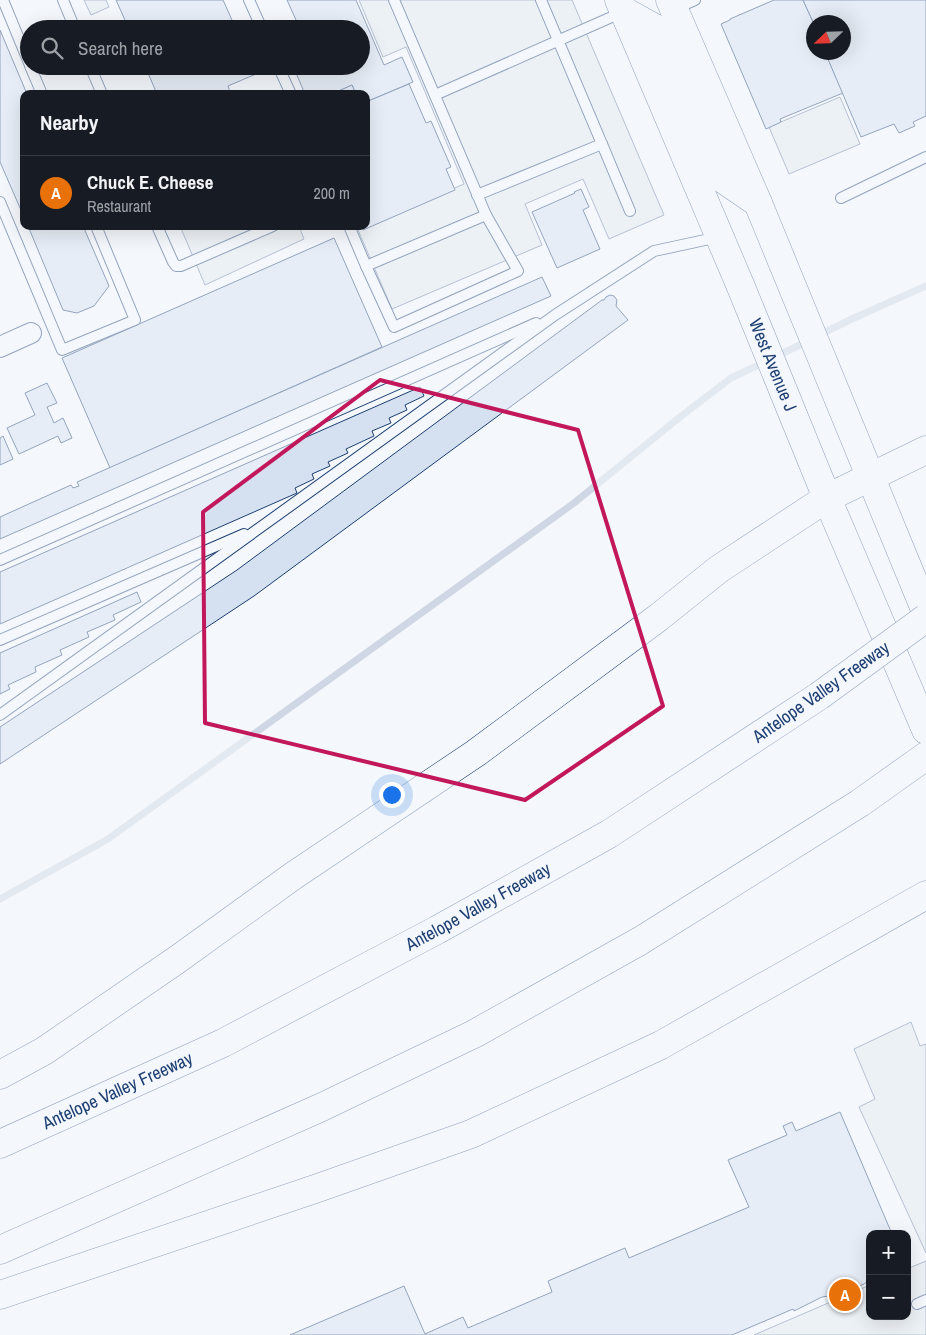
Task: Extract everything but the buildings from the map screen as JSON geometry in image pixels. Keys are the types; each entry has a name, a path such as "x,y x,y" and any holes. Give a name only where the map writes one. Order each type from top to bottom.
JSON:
{"main road":[{"path":"675,2 926,612"},
{"path":"622,6 660,31 724,179 758,203"},
{"name":"West Avenue J","path":"622,6 742,287 827,498 926,730"},
{"path":"0,1075 44,1051 178,959 293,876 476,753 659,617 719,569 827,498 926,450"},
{"name":"Antelope Valley Freeway","path":"0,1144 223,1043 437,930 609,834 819,696 926,618"},
{"path":"0,1250 322,1107 474,1034 640,941 860,803 926,756"},
{"path":"0,1295 315,1189 471,1134 661,1045 926,895"}],"street":[{"path":"0,347 31,333"}],"lane":[{"path":"3,0 20,41"},
{"path":"63,0 71,20"},
{"path":"249,0 258,20"},
{"path":"351,230 394,327 518,271 477,195 394,0"},
{"path":"541,0 630,211"},
{"path":"435,95 558,41 622,6"},
{"path":"34,75 40,90"},
{"path":"94,75 100,90"},
{"path":"282,75 288,90"},
{"path":"477,195 602,144"},
{"path":"841,198 926,157"},
{"path":"0,202 62,350 135,320 98,230"},
{"path":"366,266 486,214"},
{"path":"160,230 176,266 180,266 264,230"},
{"path":"0,715 555,315 654,250 720,236"},
{"path":"0,560 555,315"},
{"path":"0,640 262,526"}],"highlighted area":[{"path":"380,380 578,430 663,706 525,800 205,723 203,512"}],"shaded area":[{"path":"84,0 106,0 109,7 91,15"},
{"path":"359,0 572,0 664,215 609,239 583,179 525,204 542,245 392,309 358,230 370,230 370,225 464,184 406,47 383,57 370,26 370,20 367,20"},
{"path":"840,97 860,144 789,174 769,127"},
{"path":"182,230 301,230 304,239 205,285"},
{"path":"911,1022 920,1046 926,1044 926,1253 859,1107 875,1099 854,1049"},
{"path":"926,1261 926,1335 754,1335 866,1287 866,1320 911,1320 911,1267"}],"waterway":[{"path":"817,336 926,286"},
{"path":"775,357 808,341"},
{"path":"0,899 108,839 574,503 731,378 765,362"}],"place":[{"name":"Chuck E. Cheese","path":"845,1295"}]}
